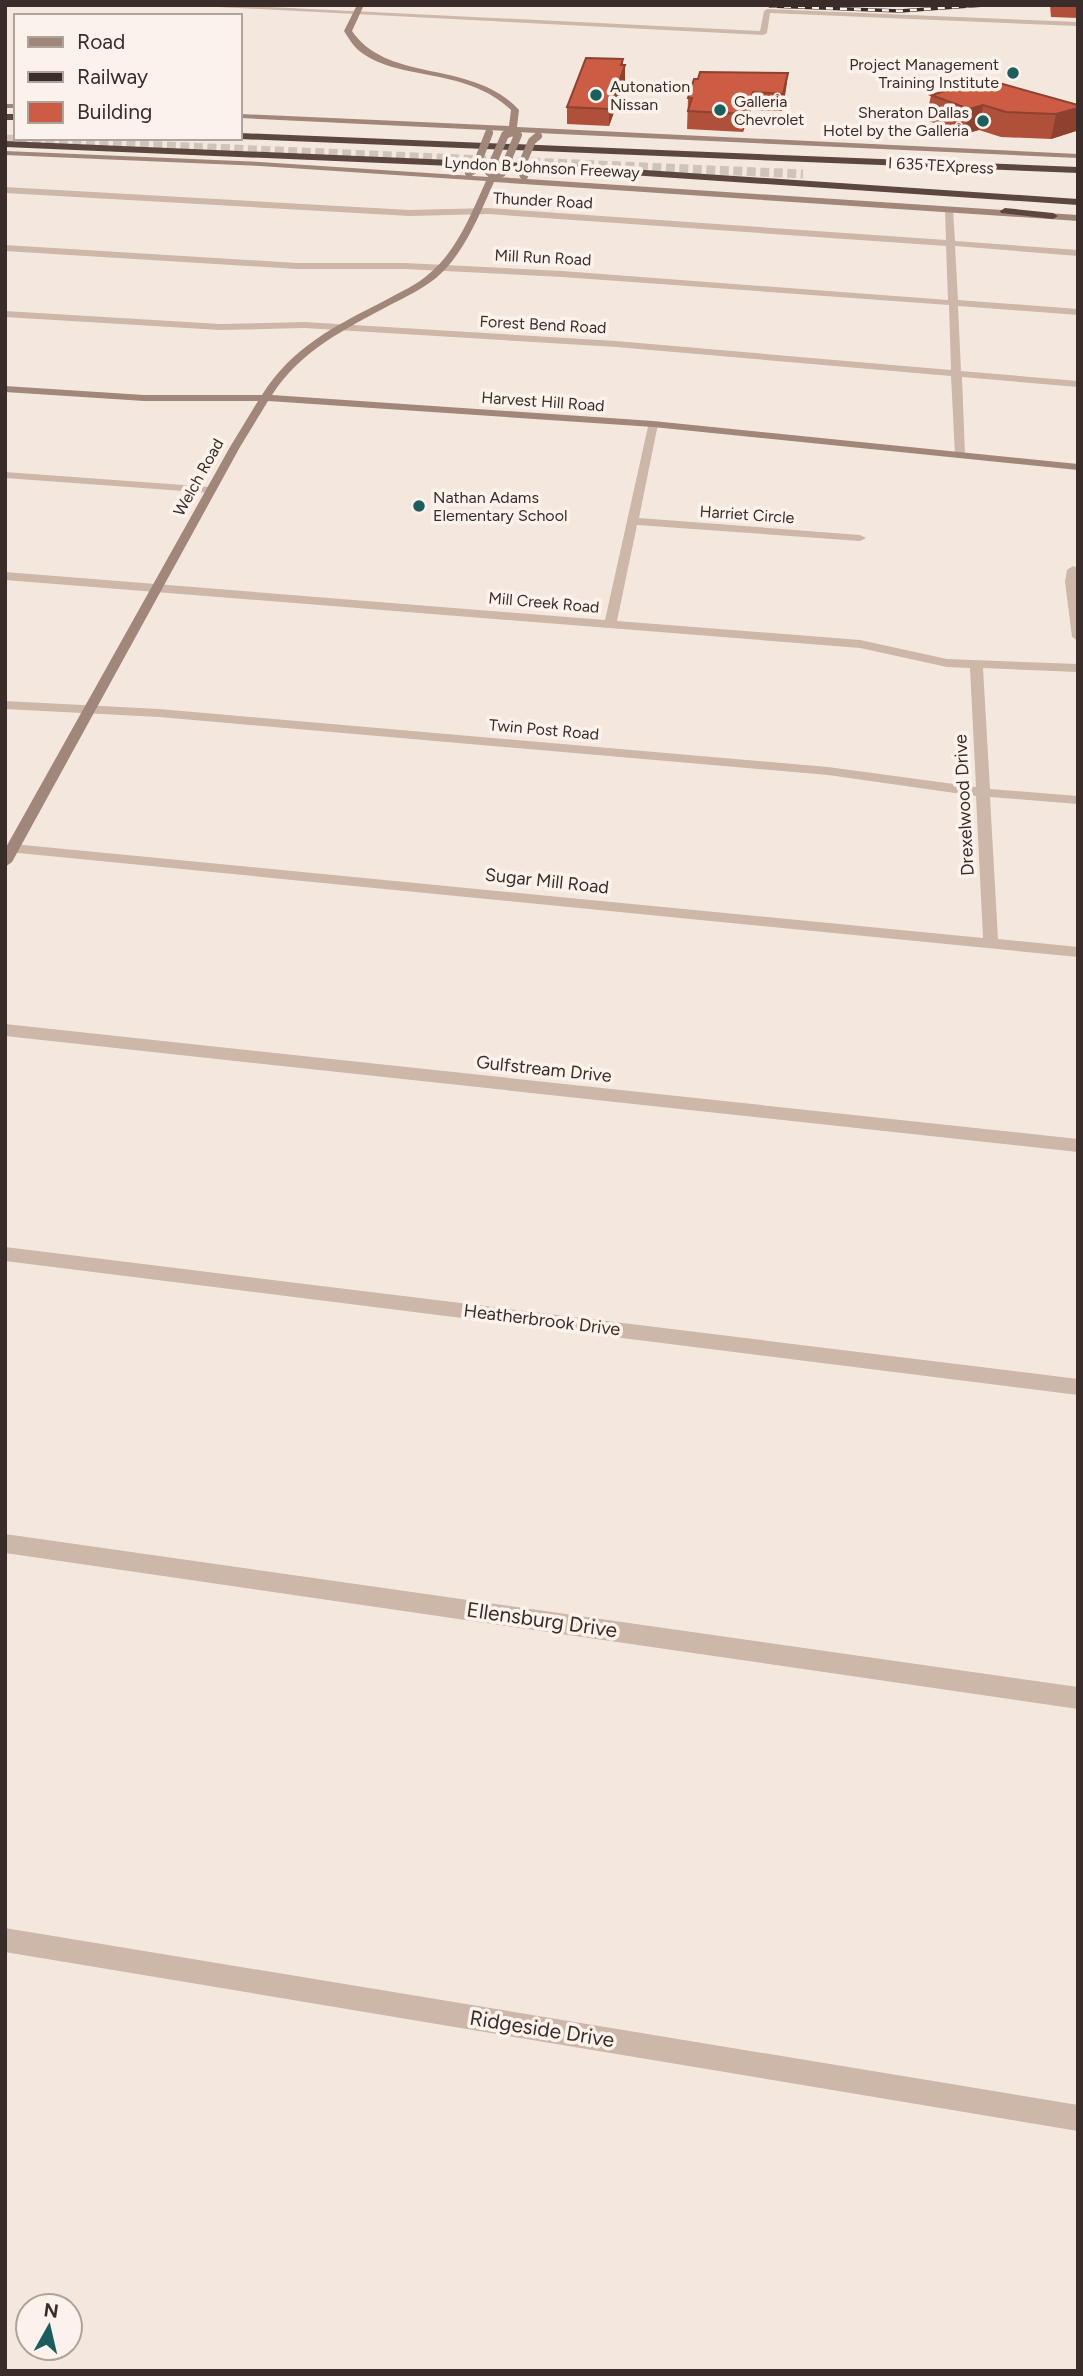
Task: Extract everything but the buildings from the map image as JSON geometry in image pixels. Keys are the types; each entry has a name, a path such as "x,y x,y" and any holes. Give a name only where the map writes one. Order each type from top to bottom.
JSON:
{"highway":[{"path":"242,129 311,133 360,140"},
{"name":"Lyndon B Johnson Freeway","path":"242,136 1078,170"},
{"name":"Lyndon B Johnson Freeway","path":"5,144 372,159 767,180 1078,202"},
{"path":"372,159 433,167 754,188 1052,216"},
{"path":"939,163 1078,164"},
{"name":"I 635 TEXpress","path":"982,183 803,170 1078,181"},
{"path":"767,180 811,188 1078,208"}],"street":[{"path":"183,5 763,33 767,11 1078,24"},
{"path":"361,5 354,14 348,31 360,48 387,60 473,82 497,92 515,110 513,130"},
{"path":"242,118 356,120 513,130 1078,156"},
{"path":"428,177 469,173 475,169 489,133 463,125"},
{"name":"Welch Road","path":"9,856 263,398 292,361 339,327 419,286 442,267 459,247 492,178 502,173 518,135 513,130"},
{"path":"537,181 524,176 520,169 532,141 538,136 585,132"},
{"name":"Lyndon B Johnson Freeway","path":"5,153 247,163 1078,218"},
{"name":"Thunder Road","path":"5,190 410,213 476,212 644,220 1078,253"},
{"path":"949,210 960,455"},
{"name":"Mill Run Road","path":"5,248 297,266 442,267 1078,313"},
{"name":"Forest Bend Road","path":"5,314 220,327 339,327 656,347 1078,384"},
{"name":"Harvest Hill Road","path":"5,389 144,398 263,398 653,424 1078,467"},
{"path":"610,625 653,424"},
{"path":"5,475 211,490"},
{"name":"Harriet Circle","path":"632,521 860,538"},
{"path":"1073,570 1071,582 1078,637"},
{"name":"Mill Creek Road","path":"5,576 860,645 919,658 976,664 1078,668"},
{"name":"Drexelwood Drive","path":"976,664 991,944"},
{"name":"Twin Post Road","path":"5,705 88,712 159,713 828,771 981,792 1078,800"},
{"name":"Sugar Mill Road","path":"9,856 1078,952"},
{"name":"Gulfstream Drive","path":"5,1030 1078,1146"},
{"name":"Heatherbrook Drive","path":"5,1254 1078,1387"},
{"name":"Ellensburg Drive","path":"5,1543 1078,1698"},
{"name":"Ridgeside Drive","path":"5,1940 1078,2118"}],"tunnel":[{"path":"5,139 14,139"},
{"path":"28,140 803,174"}],"railway":[{"path":"770,6 900,11 984,5"}],"place":[{"name":"Project Management Training Institute","path":"1013,73"},
{"name":"Autonation Nissan","path":"596,95"},
{"name":"Galleria Chevrolet","path":"720,110"},
{"name":"Sheraton Dallas Hotel by the Galleria","path":"983,121"},
{"name":"Nathan Adams Elementary School","path":"419,506"}]}
